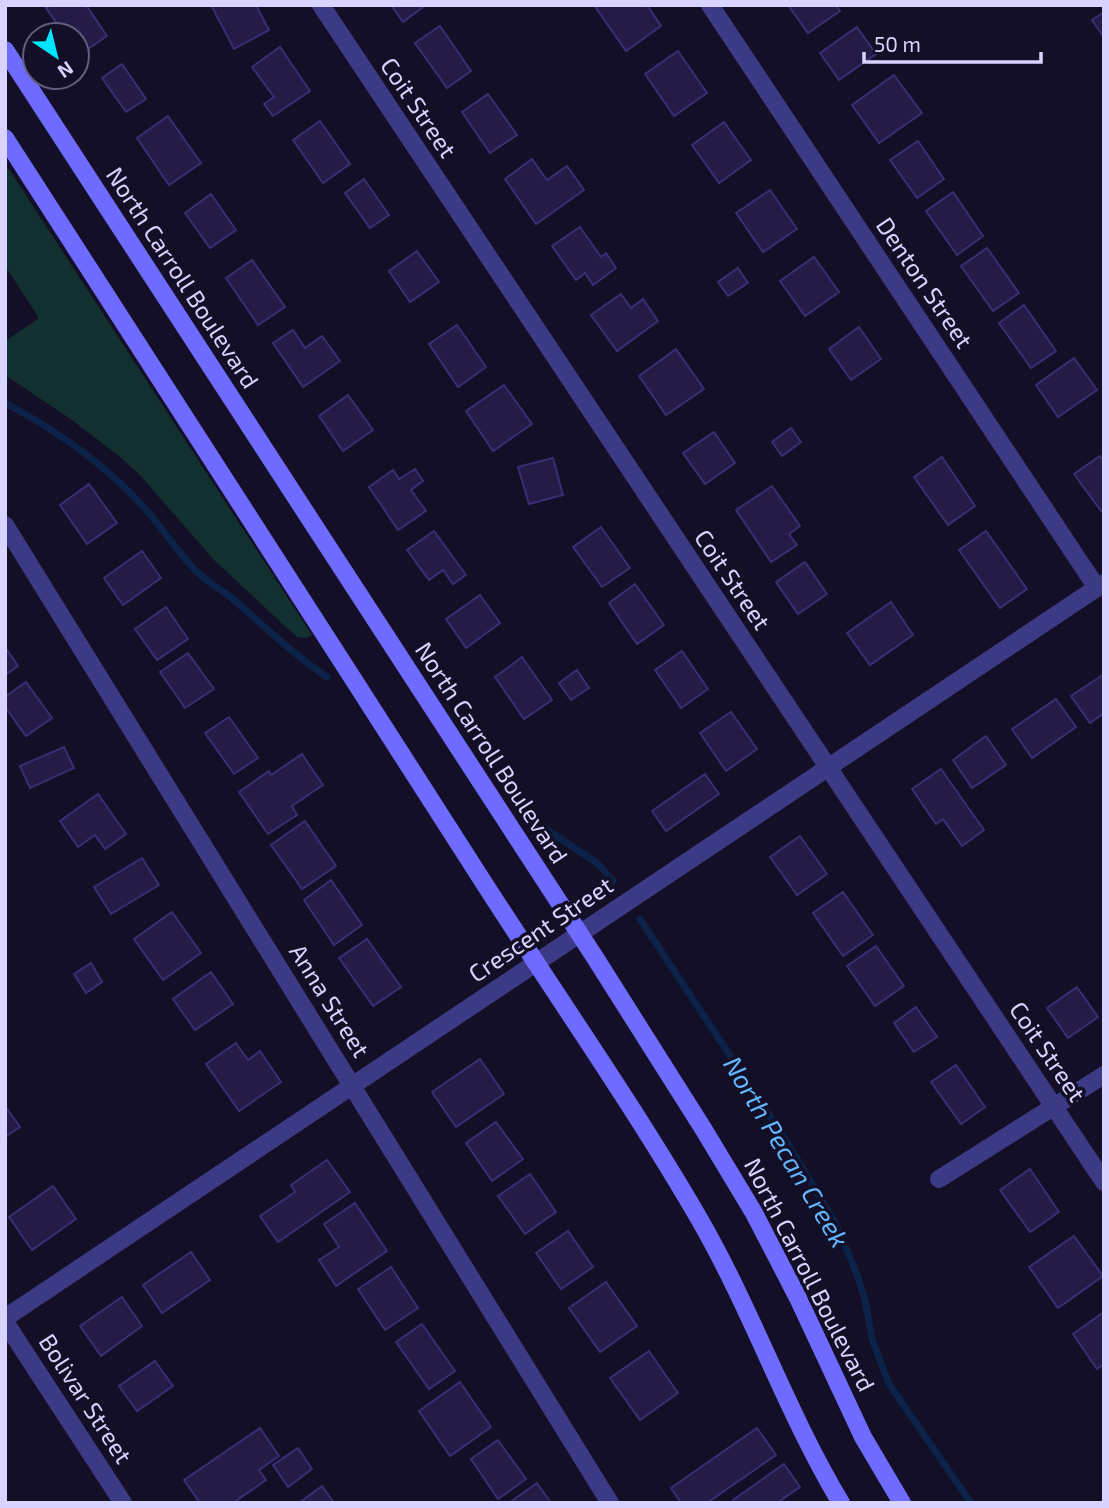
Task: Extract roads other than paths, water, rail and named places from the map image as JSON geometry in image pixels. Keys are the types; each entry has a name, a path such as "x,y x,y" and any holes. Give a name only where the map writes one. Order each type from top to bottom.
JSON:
{"main road":[{"name":"North Carroll Boulevard","path":"5,50 579,934 754,1213 798,1298 863,1437 902,1503"},
{"path":"5,138 654,1145 702,1225 818,1464 841,1503"}],"street":[{"name":"Coit Street","path":"321,5 1104,1182"},
{"name":"Denton Street","path":"710,5 1100,585"},
{"name":"Anna Street","path":"5,525 610,1503"},
{"name":"Crescent Street","path":"5,1320 1100,585"},
{"path":"939,1180 1104,1075"},
{"name":"Bolivar Street","path":"5,1320 123,1503"}],"waterway":[{"name":"North Pecan Creek","path":"5,403 63,438 100,465 148,512 199,574 327,677"},
{"name":"North Pecan Creek","path":"543,827 597,863 613,881"},
{"name":"North Pecan Creek","path":"640,919 785,1139 836,1224 858,1277 872,1339 889,1384 971,1503"}]}
